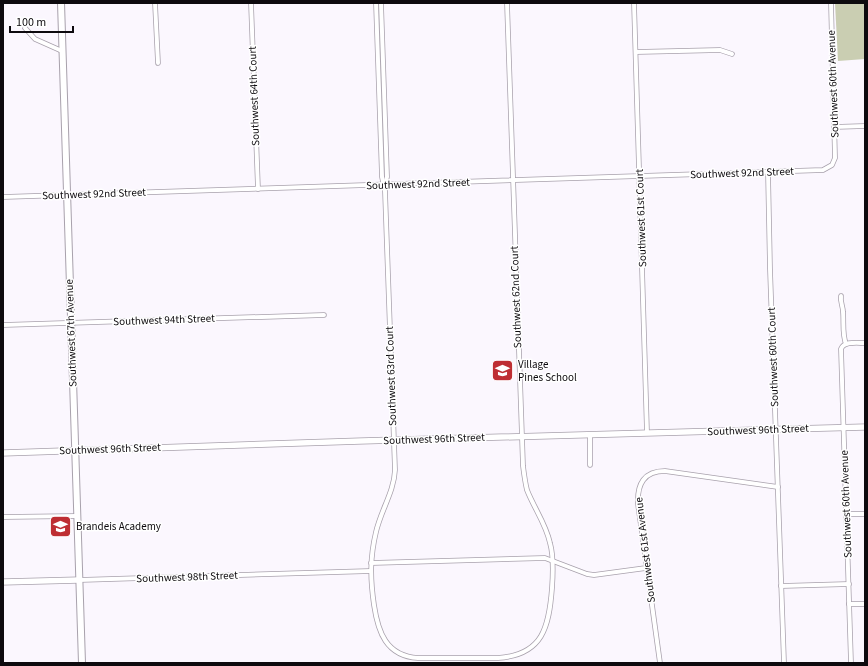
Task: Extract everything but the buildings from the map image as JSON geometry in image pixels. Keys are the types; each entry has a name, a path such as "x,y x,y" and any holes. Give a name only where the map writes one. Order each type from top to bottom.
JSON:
{"main road":[{"name":"Southwest 67th Avenue","path":"61,3 82,663"}],"street":[{"path":"156,3 158,63"},
{"name":"Southwest 64th Court","path":"251,3 258,189"},
{"name":"Southwest 63rd Court","path":"376,3 377,34 386,131 387,176 384,185"},
{"name":"Southwest 63rd Court","path":"381,3 382,34 380,132 382,177 384,185 394,441 394,480 378,526 371,563 371,571 373,600 379,630 386,642 397,652"},
{"name":"Southwest 62nd Court","path":"397,652 410,658 510,657 527,651 539,640 548,619 552,584 551,544 526,487 521,437 506,3"},
{"name":"Southwest 61st Court","path":"634,3 647,433"},
{"name":"Southwest 60th Avenue","path":"830,3 835,158 832,164"},
{"path":"25,28 35,40 62,51"},
{"path":"377,34 382,34"},
{"path":"636,52 720,50 732,54"},
{"path":"834,127 865,126"},
{"path":"380,132 386,131"},
{"name":"Southwest 92nd Street","path":"3,197 819,170 826,169 832,164"},
{"name":"Southwest 60th Court","path":"768,172 784,663"},
{"name":"Southwest 60th Avenue","path":"841,296 844,338 844,345 841,349 851,663"},
{"name":"Southwest 94th Street","path":"3,325 324,315"},
{"path":"844,345 865,343"},
{"name":"Southwest 96th Street","path":"3,453 865,427"},
{"path":"590,435 590,466"},
{"name":"Southwest 61st Avenue","path":"660,663 646,568 638,498 638,491 641,484 649,475 656,472 665,471 778,487"},
{"path":"846,514 865,514"},
{"path":"3,517 77,516"},
{"path":"371,563 545,558 590,575 646,568"},
{"name":"Southwest 98th Street","path":"3,582 371,571"},
{"path":"781,586 849,584"},
{"path":"849,604 865,604"}],"green space":[{"path":"835,3 865,3 865,59 838,61"}],"place":[{"name":"Village Pines School","path":"502,370"},
{"name":"Brandeis Academy","path":"61,526"}]}
